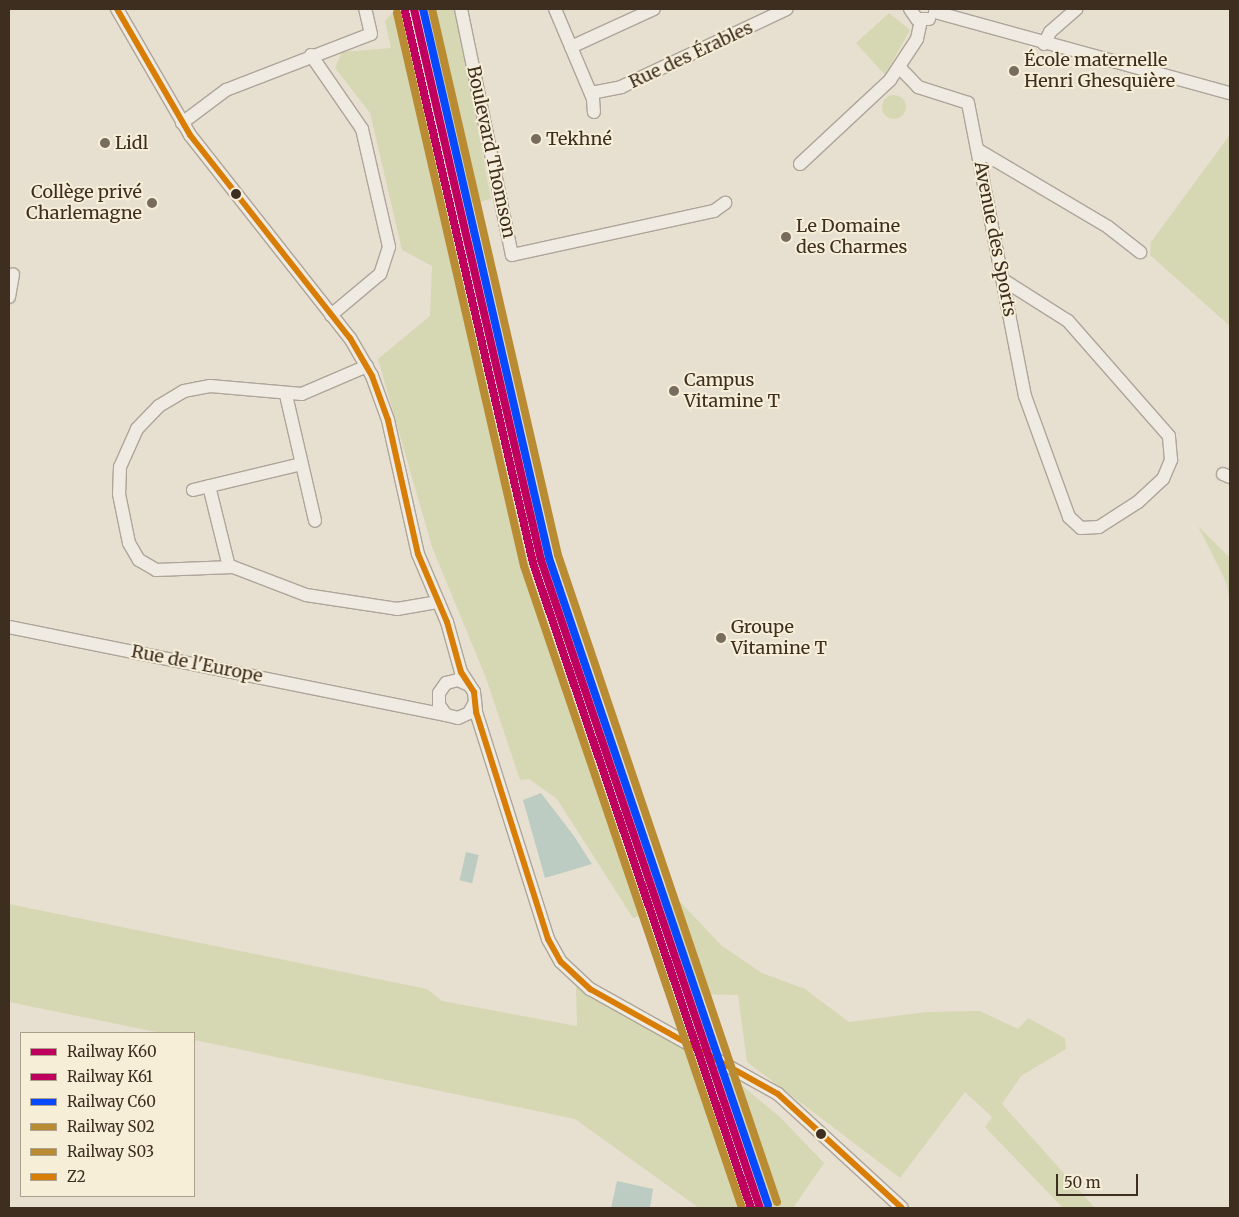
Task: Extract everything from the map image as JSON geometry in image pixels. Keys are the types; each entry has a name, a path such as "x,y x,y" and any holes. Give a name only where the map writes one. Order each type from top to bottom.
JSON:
{"street":[{"path":"117,9 182,123 331,314 367,366 388,420 418,554 475,702 548,939 565,968 599,995 778,1094 902,1208"},
{"path":"182,123 226,90 311,55 371,34 365,9"},
{"name":"Boulevard Thomson","path":"461,9 512,255 714,211 726,203"},
{"path":"555,9 591,93 594,112"},
{"path":"571,46 654,9"},
{"name":"Rue des Érables","path":"591,93 621,87 787,9"},
{"path":"910,9 922,20"},
{"path":"1044,44 1050,32 1076,9"},
{"path":"800,164 900,67 919,34 922,20 935,10 1044,44 1230,93"},
{"path":"311,55 362,129 389,247 380,274 331,314"},
{"name":"Avenue des Sports","path":"900,67 918,87 966,100 1005,281 1019,374 1063,503 1073,522 1088,529 1127,511 1166,473 1169,436 1068,321 1005,281"},
{"path":"978,150 1108,227 1140,252"},
{"path":"9,297 13,274"},
{"path":"367,366 316,390 286,395 218,385 184,392 147,417 123,459 120,501 131,550 139,560 166,571 229,567 312,596 402,610 438,602"},
{"path":"286,395 314,521"},
{"path":"193,490 301,464"},
{"path":"210,486 229,567"},
{"name":"Rue de l'Europe","path":"9,627 386,702"},
{"path":"451,638 451,666 438,702 451,716"},
{"path":"386,702 422,701 455,680 469,685"},
{"path":"386,702 451,716 471,724 488,744"},
{"path":"451,716 470,712 475,702"}],"green space":[{"path":"425,9 455,9 491,199 469,205"},
{"path":"393,12 402,25 420,110 428,109 438,174 534,588 645,914 633,918 557,799 529,779 520,780 486,678 432,547 378,359 430,316 432,266 402,250 370,113 335,68 342,52 391,48 385,21"},
{"path":"889,13 910,30 885,75 856,43"},
{"path":"894,95 899,96 905,102 905,112 899,118 894,119 889,118 883,112 882,107 883,102 889,96"},
{"path":"1229,136 1230,326 1150,255 1151,242"},
{"path":"1198,526 1230,558 1230,600 1226,582"},
{"path":"665,886 722,946 762,973 805,989 849,1022 926,1012 980,1011 1018,1029 1028,1018 1065,1038 1066,1049 1021,1076 1002,1104 1095,1208 1063,1208 985,1127 992,1117 965,1092 900,1178 747,1062 738,995 696,994"},
{"path":"9,904 427,989 442,1001 577,1026 576,987 689,1052 742,1208 699,1208 575,1119 195,1040 195,1032 156,1032 9,1002"},
{"path":"723,1070 780,1117 824,1163 793,1208 773,1208"}],"shaded area":[{"path":"541,793 574,836 592,864 545,878 523,800"},
{"path":"466,852 479,855 472,883 459,880"},
{"path":"617,1181 653,1189 650,1208 611,1208"}],"rail line":[{"name":"K60","path":"414,9 541,560 760,1208"},
{"name":"C60","path":"423,9 549,558 768,1205"},
{"name":"S03","path":"432,9 558,555 777,1202"},
{"name":"K61","path":"405,11 533,563 751,1208"},
{"name":"S02","path":"397,13 524,566 742,1208"}],"transit line":[{"name":"Z2","path":"117,9 190,135 350,338 372,376 388,420 418,554 447,622 461,672 474,692 476,712 548,939 561,962 590,989 778,1094 902,1208"}],"place":[{"name":"École maternelle Henri Ghesquière","path":"1014,71"},
{"name":"Tekhné","path":"536,139"},
{"name":"Lidl","path":"105,143"},
{"name":"Collège privé Charlemagne","path":"152,203"},
{"name":"Le Domaine des Charmes","path":"786,237"},
{"name":"Campus Vitamine T","path":"674,391"},
{"name":"Groupe Vitamine T","path":"721,638"}]}
